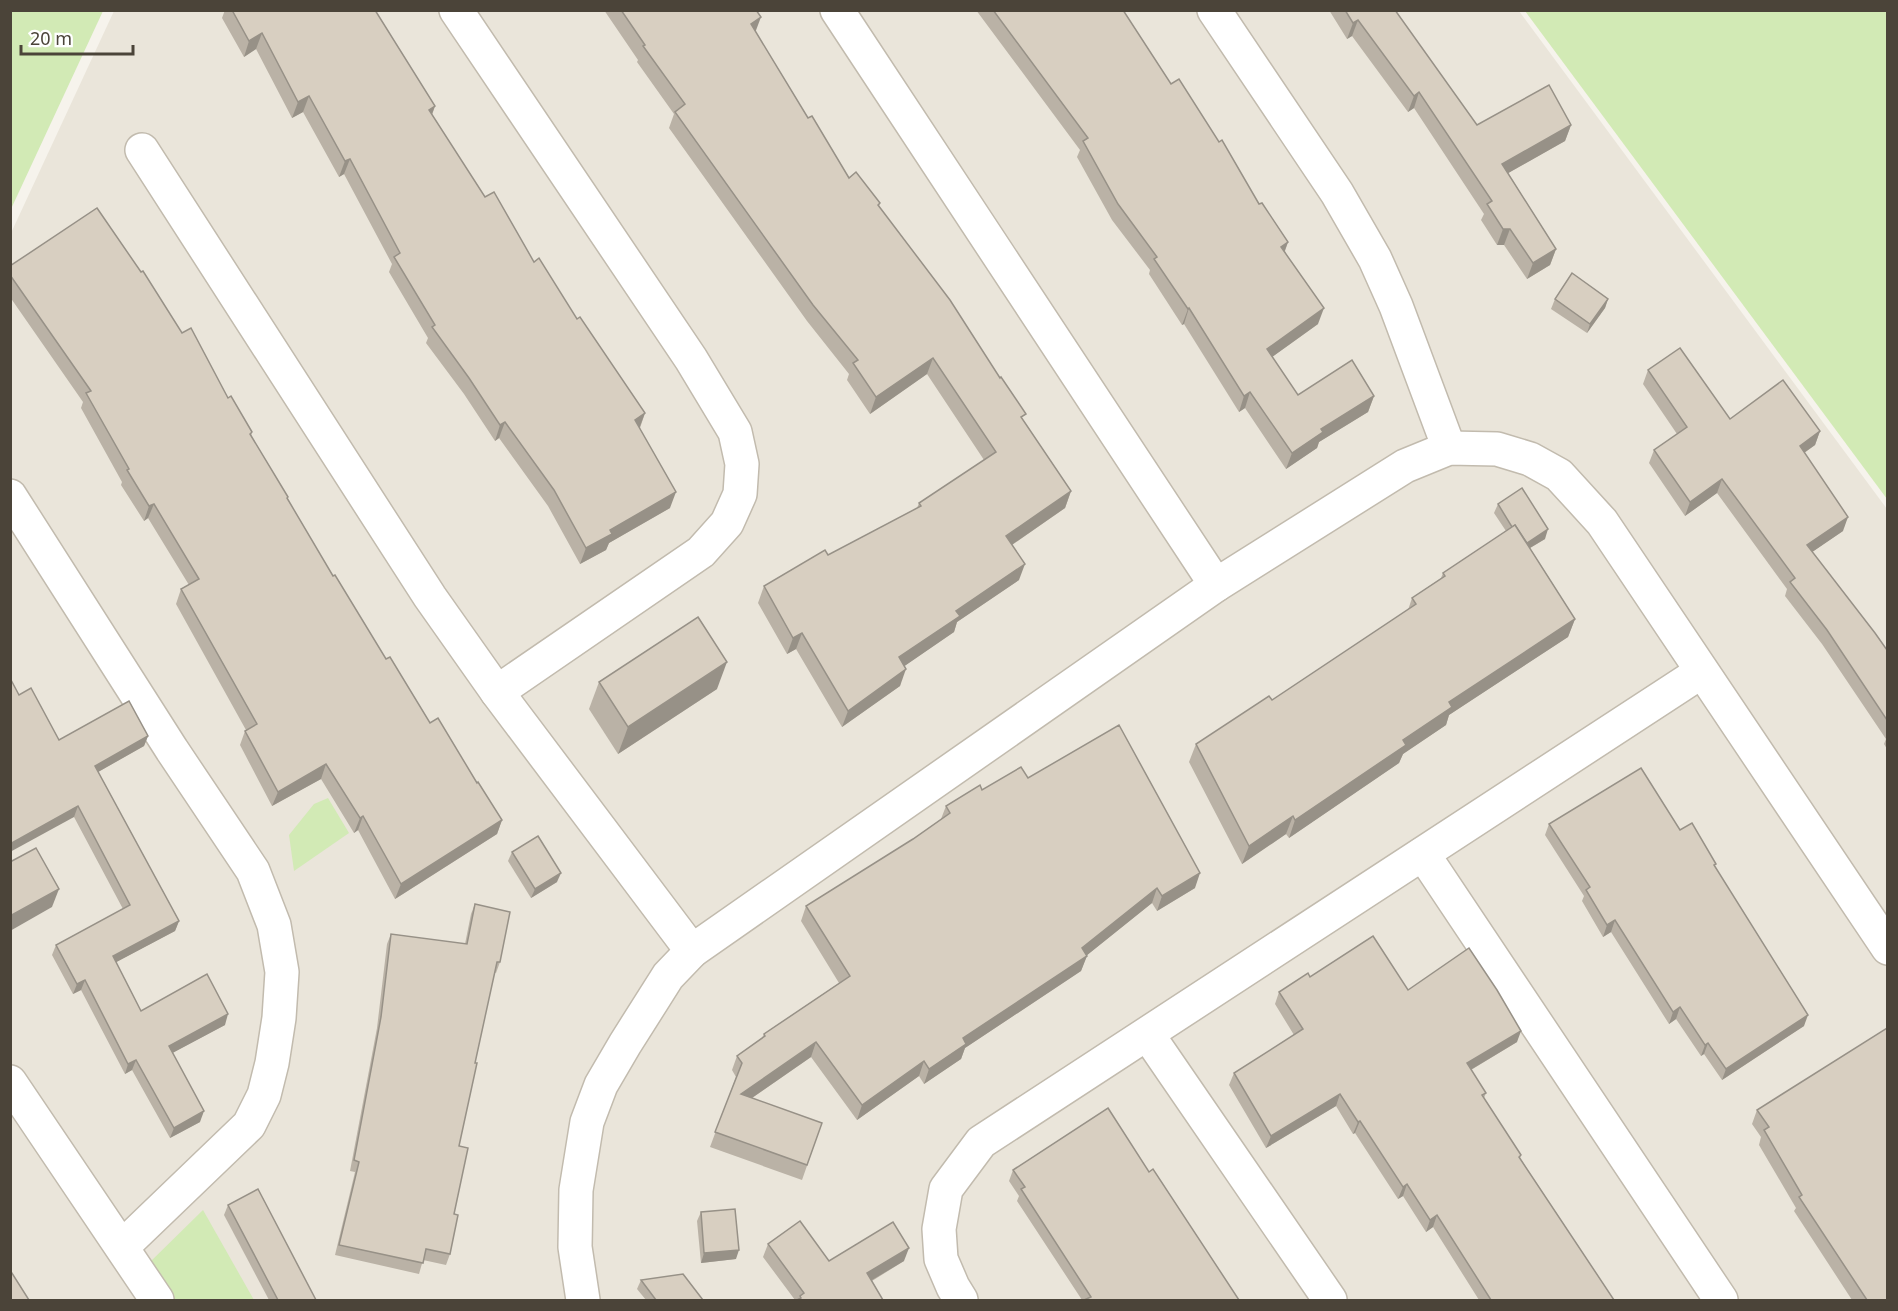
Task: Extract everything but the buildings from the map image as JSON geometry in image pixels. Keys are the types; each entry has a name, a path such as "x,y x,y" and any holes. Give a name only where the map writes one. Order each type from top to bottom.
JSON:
{"street":[{"path":"456,10 691,359 735,432 742,464 740,494 726,523 701,552 497,692"},
{"path":"837,10 1216,585"},
{"path":"1214,10 1336,193 1375,259 1396,306 1449,448"},
{"path":"142,150 430,597 497,692 692,951"},
{"path":"583,1300 575,1247 576,1190 587,1122 602,1085 625,1044 668,976 692,951 1216,585 1405,466 1449,448 1497,449 1530,459 1559,475 1602,522 1887,948"},
{"path":"10,496 172,750 253,871 274,925 282,972 279,1018 272,1063 264,1095 249,1125 122,1247"},
{"path":"961,1300 941,1259 939,1229 946,1189 981,1142 1701,672"},
{"path":"1424,854 1721,1300"},
{"path":"1148,1035 1330,1300"},
{"path":"10,1082 157,1300"}],"shaded area":[{"path":"114,11 1519,11 1887,509 1887,1300 11,1300 11,233"}],"green space":[{"path":"10,11 103,11 11,209"},
{"path":"1525,11 1887,11 1887,499"},
{"path":"328,798 349,833 294,871 289,835 314,804"},
{"path":"203,1210 254,1300 171,1300 147,1265"}]}
